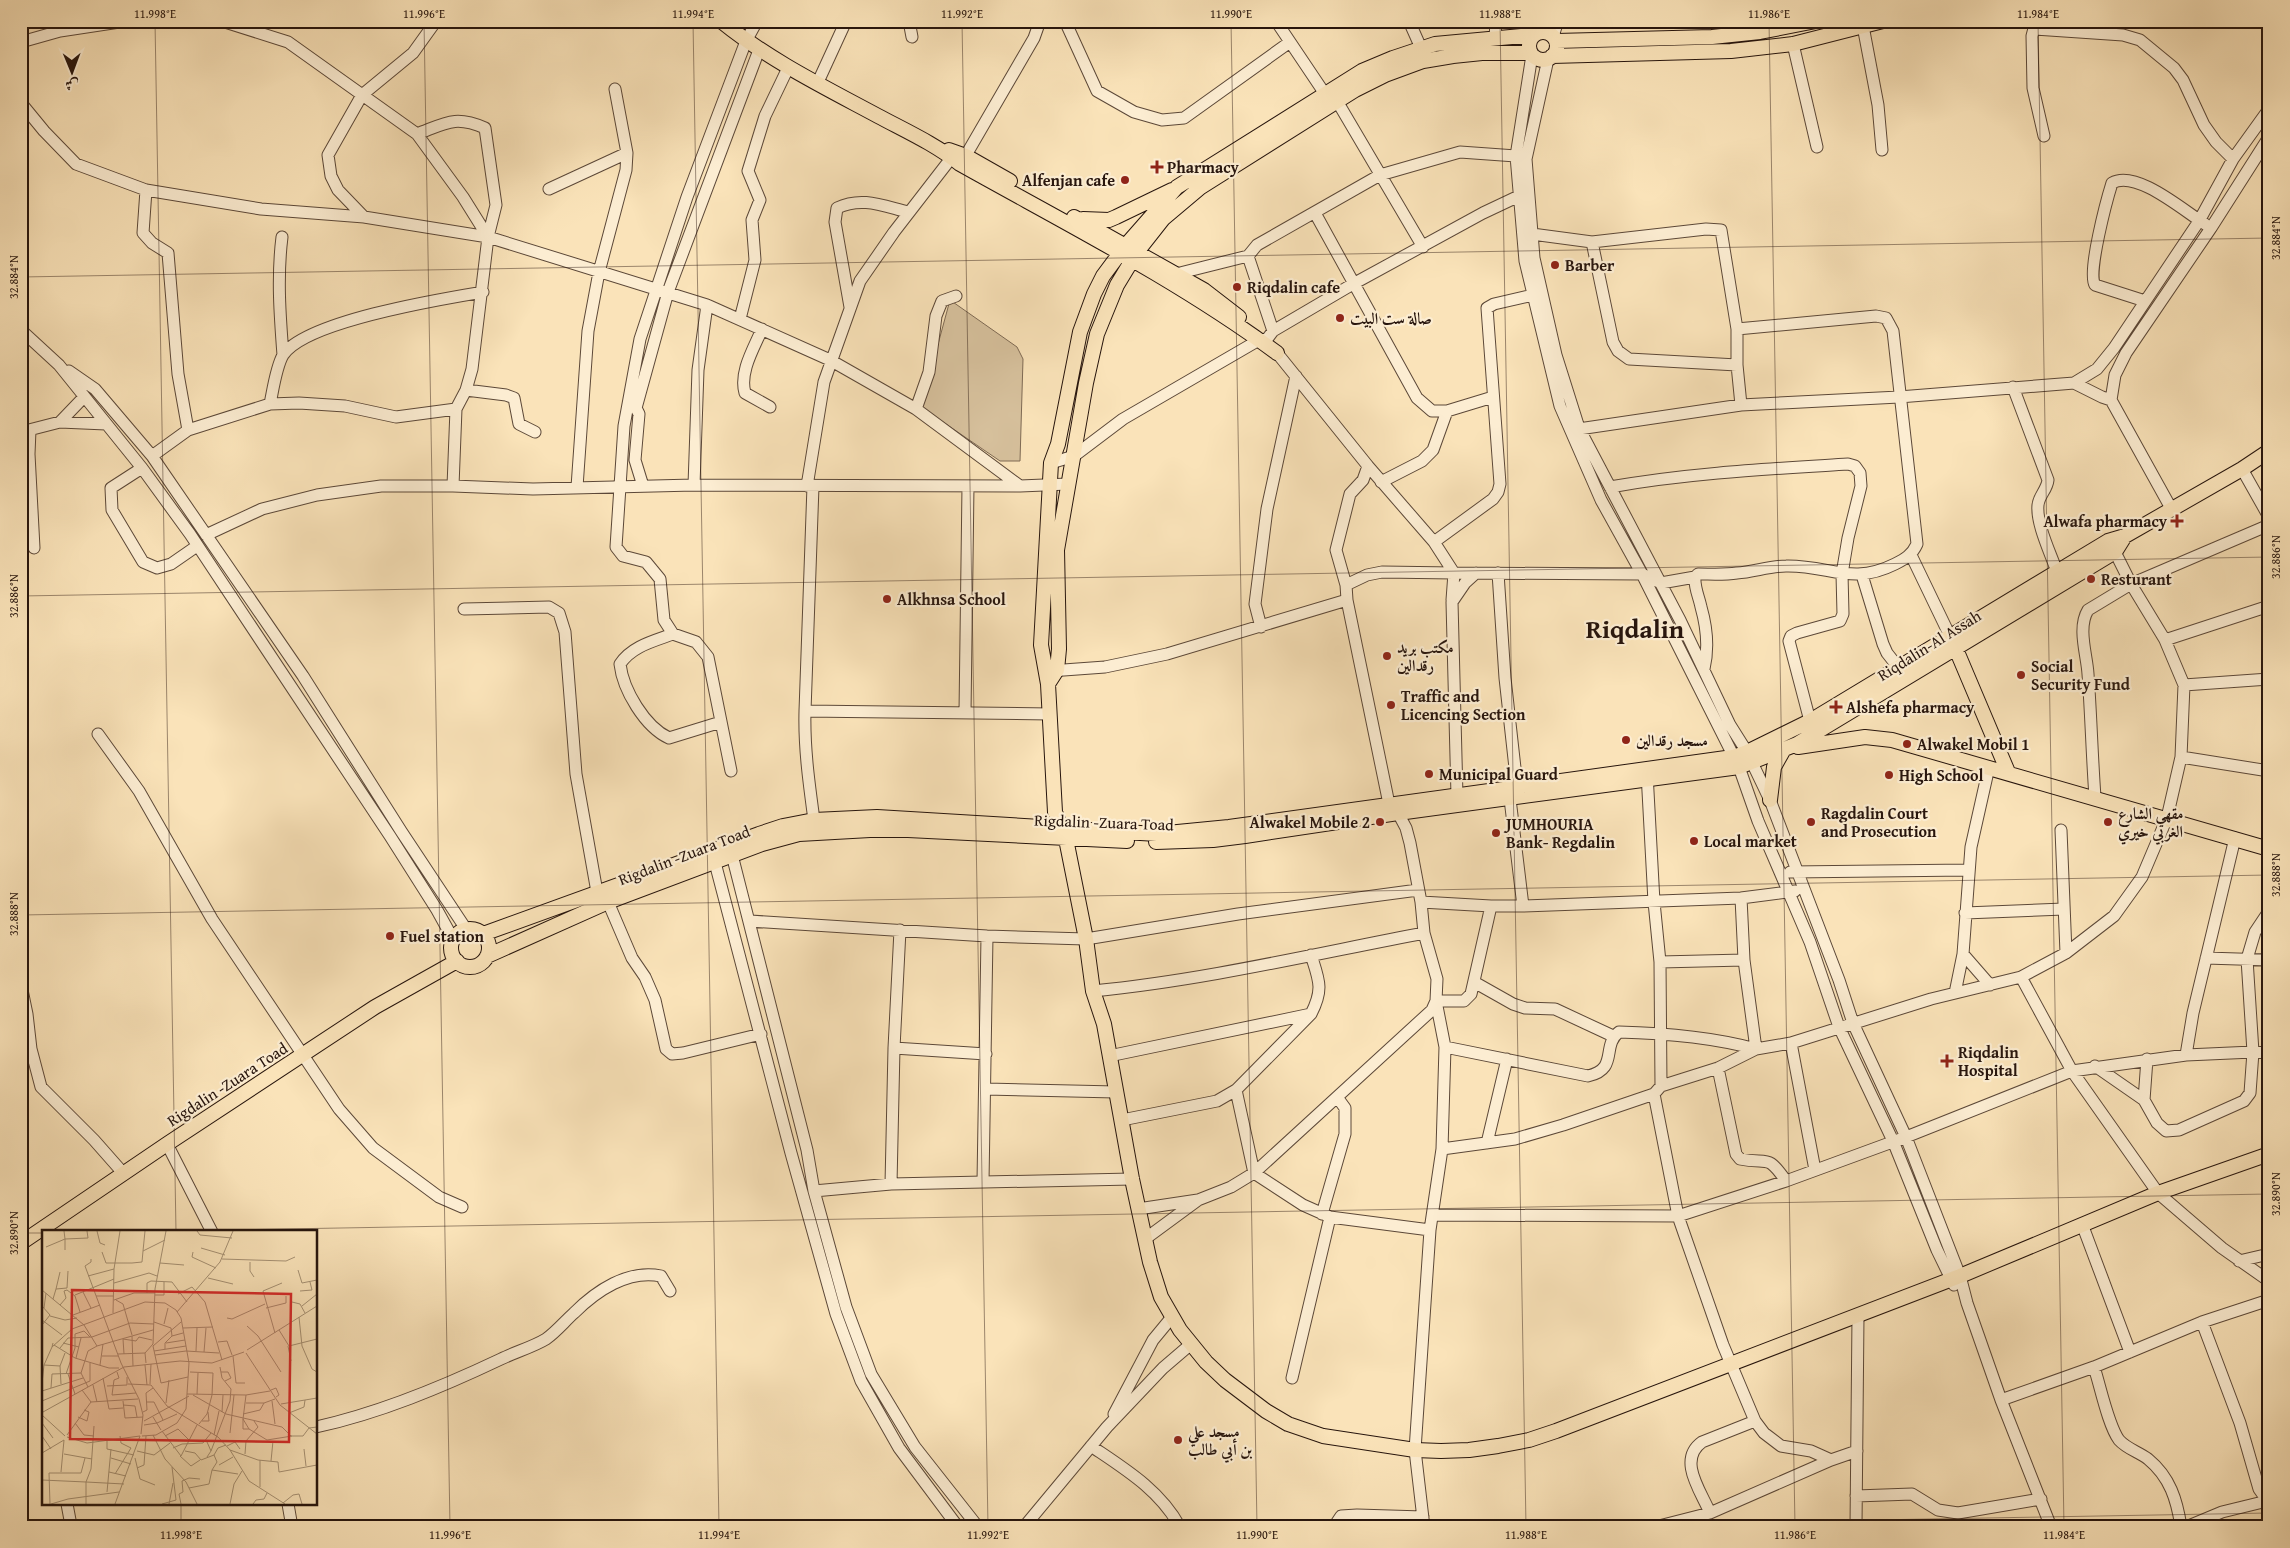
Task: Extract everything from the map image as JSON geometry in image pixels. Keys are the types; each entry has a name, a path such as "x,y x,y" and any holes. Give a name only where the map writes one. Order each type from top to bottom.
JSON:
{"main road":[{"path":"722,21 746,41 788,68 818,82 1129,252 1159,264 1204,290 1266,337 1277,353"},
{"path":"1554,38 1712,37 1760,27 1816,21"},
{"path":"1538,30 1528,44 1531,54 1537,59 1550,57 1721,52 1793,44 1883,21"},
{"path":"1550,57 1556,49 1554,38 1548,33 1538,30 1495,39 1453,41 1422,54 1362,71 1331,97 1201,187 1163,219 1150,235 1104,276 1094,294 1080,332 1058,444 1051,463 1052,483 1046,540 1041,645 1050,675 1055,812 1064,833 1086,939 1093,991 1104,1024 1132,1179 1154,1279 1172,1317 1190,1344 1224,1380 1266,1411 1288,1424 1323,1436 1415,1450 1469,1450 1529,1440 1955,1278 2158,1193 2250,1163 2269,1154"},
{"path":"1422,54 1531,54"},
{"path":"1078,219 1104,220 1116,217 1177,187 1331,97"},
{"path":"959,159 1078,219 1266,337"},
{"path":"1050,675 1059,649 1057,550 1097,334 1129,252 1177,187"},
{"path":"1150,235 1150,250 1159,264"},
{"name":"Riqdalin-Al Assah","path":"1743,760 1934,645 1953,642 2112,546 2125,536 2242,469 2269,451"},
{"name":"Riqdalin-Al Assah","path":"1743,760 1786,749 1942,658 1953,642 2057,572 2112,546"},
{"path":"1953,642 2008,772"},
{"path":"1934,645 1942,658"},
{"path":"1770,800 1774,767 1786,749 1858,738 1880,738 2008,772 2269,849"},
{"name":"Rigdalin -Zuara Toad","path":"732,850 782,838 826,832 908,830 1157,834 1393,809 1510,799 1647,774 1743,760"},
{"name":"Rigdalin -Zuara Toad","path":"1393,809 1517,786 1647,774"},
{"name":"Rigdalin -Zuara Toad","path":"487,956 783,826 814,820 877,817 1064,833"},
{"name":"Rigdalin -Zuara Toad","path":"483,934 597,892 714,857"},
{"path":"466,929 483,934 488,944 487,956 483,961 473,966 467,966 456,961 451,951 456,934 466,929"},
{"name":"Rigdalin -Zuara Toad","path":"21,1244 167,1144 375,1007 456,961"}],"street":[{"path":"21,42 60,31 126,21"},
{"path":"218,21 288,42 417,134 464,197 488,237"},
{"path":"364,217 338,190 331,176 328,155 362,94 413,53 436,21"},
{"path":"673,634 664,620 660,579 646,562 623,556 616,547 626,408 640,339 687,197 746,41 757,21"},
{"path":"818,82 846,21"},
{"path":"909,21 912,37"},
{"path":"814,820 804,736 810,486 824,382 830,360 860,281 908,212 959,159 1034,38 1040,21"},
{"path":"1065,21 1097,91 1134,112 1162,120 1184,118 1290,42"},
{"path":"1276,21 1331,97 1423,247"},
{"path":"1409,21 1422,54"},
{"path":"1495,39 1496,21"},
{"path":"1554,38 1558,21"},
{"path":"2044,136 2033,88 2032,36 2036,25 2123,35 2140,40 2174,68 2183,80 2204,125 2216,142 2233,159"},
{"path":"1863,26 1878,105 1882,150"},
{"path":"1793,44 1817,147"},
{"path":"643,486 635,460 639,414 636,408 668,292 759,50"},
{"path":"1531,54 1516,156 1519,196 1532,234 1534,258 1575,429 1601,500 1743,760 1770,800 1853,1022 1906,1137 1955,1278"},
{"path":"1550,57 1526,158 1525,261 1560,406 1610,487 1661,583 1730,725 1743,760 1758,821 1810,942 1839,1027 1967,1303 2001,1400 2051,1527"},
{"path":"740,319 755,260 752,220 760,200 748,171 766,116 788,68"},
{"path":"577,487 588,332 599,272 626,170 627,153 616,89"},
{"path":"21,103 44,131 76,164 146,190 261,210 364,217 488,237 707,305 830,360 916,409 1020,486"},
{"path":"1575,429 1741,405 1899,397 2074,383 2097,369 2103,362 2199,221 2233,159 2269,109"},
{"path":"417,134 454,120 470,121 485,128 496,205 488,237 483,292 472,369 466,390 456,409 453,486"},
{"path":"2172,510 2111,400 2117,371 2126,353 2211,228 2269,137"},
{"path":"1176,274 1248,256 1257,245 1380,176 1460,152 1516,156"},
{"path":"549,189 627,153"},
{"path":"2145,301 2095,285 2091,276 2112,183 2117,180 2127,179 2135,182 2158,193 2211,228"},
{"path":"146,190 143,233 152,243 168,253 178,374 188,430"},
{"path":"1051,463 1074,456 1123,418 1266,337 1353,284 1483,213 1519,196"},
{"path":"850,308 835,222 837,208 850,202 866,201 908,212"},
{"path":"1315,213 1417,398 1432,411 1447,411 1493,397"},
{"path":"1532,234 1592,242 1706,229 1721,230 1737,329 1737,365 1741,405"},
{"path":"270,404 284,355 279,312 279,263 282,238"},
{"path":"1592,242 1613,342 1618,351 1629,359 1737,365"},
{"path":"1248,256 1266,337"},
{"path":"284,355 303,338 347,322 408,305 483,292"},
{"path":"1434,542 1493,500 1498,492 1500,484 1487,308 1494,304 1534,295"},
{"path":"916,409 929,372 936,316 942,301 956,296"},
{"path":"694,485 698,370 707,305"},
{"path":"1346,585 1367,575 1382,572 1642,574 1661,583 1695,577 1698,574 1737,574 1784,566 1818,567 1842,574 1862,575 1888,568 1911,555 1917,544 1893,331 1886,318 1876,316 1737,329"},
{"path":"762,329 744,372 743,386 745,393 770,407"},
{"path":"21,330 59,365 142,468 197,546 390,836 453,939"},
{"path":"1277,353 1381,482 1434,542 1454,573 1452,602 1457,796"},
{"path":"2103,362 2117,371"},
{"path":"59,365 95,389 152,456 262,617 466,929"},
{"path":"1261,627 1254,604 1267,509 1296,376"},
{"path":"2074,383 2102,398 2111,400"},
{"path":"2013,387 2048,480 2047,488 2040,498 2038,505 2039,520 2057,572"},
{"path":"466,390 506,395 514,398 519,424 535,432"},
{"path":"60,422 84,396"},
{"path":"152,456 188,430 270,404 299,403 345,406 396,417 456,409"},
{"path":"1381,482 1422,461 1433,450 1447,411"},
{"path":"34,548 26,431 60,422 106,424"},
{"path":"1610,487 1649,480 1752,470 1848,464 1855,466 1860,473 1861,486 1848,538 1842,574 1843,614 1840,621 1797,633 1791,636 1789,641 1810,721"},
{"path":"1337,1527 1337,1522 1341,1516 1357,1514 1424,1522 1415,1450 1430,1230 1442,1149 1445,1047 1436,1001 1437,979 1424,933 1421,902 1406,828 1393,809 1347,600 1346,585 1336,550 1350,494 1363,480 1368,466"},
{"path":"142,468 111,488 111,498 112,510 144,562 157,568 171,564 197,546"},
{"path":"2242,469 2269,517"},
{"path":"206,535 262,509 317,495 381,486 533,489 694,485 1020,486 1052,483 1068,484"},
{"path":"965,713 968,486"},
{"path":"2095,797 2084,616 2088,610 2131,584 2269,525"},
{"path":"1442,1149 1515,1139 1563,1125 1718,1068 1756,1049 1791,1043 1853,1022 2021,977 2066,953 2114,916 2142,877 2166,818 2181,757 2184,685 2165,640 2131,584 2112,546"},
{"path":"1911,555 1953,642"},
{"path":"1452,602 1465,583 1476,573"},
{"path":"1498,573 1505,678 1517,786"},
{"path":"1862,575 1883,644 1887,653 1898,667"},
{"path":"1695,577 1708,651 1704,669"},
{"path":"1050,675 1123,664 1167,654 1347,600"},
{"path":"2165,640 2269,606"},
{"path":"464,609 549,607 559,612 565,632 576,774 597,892"},
{"path":"250,625 262,617"},
{"path":"721,722 669,738 657,732 645,720 626,685 620,664 626,655 646,643 673,634 696,642 708,657 731,771"},
{"path":"2184,685 2269,679"},
{"path":"806,711 1050,714"},
{"path":"98,734 139,791 212,919 339,1109 373,1148 439,1197 462,1208"},
{"path":"2181,757 2269,771"},
{"path":"1956,993 1963,954 1971,847 1989,767"},
{"path":"1647,774 1654,902 1660,962 1662,1033 1658,1090 1678,1216 1730,1364 1755,1420 1764,1433 1781,1446 1812,1451 1831,1460"},
{"path":"1510,799 1523,906"},
{"path":"2061,830 2066,953"},
{"path":"2186,1054 2193,1013 2235,838"},
{"path":"732,850 807,1150 814,1191 846,1307 871,1374 915,1447 978,1527"},
{"path":"714,857 836,1314 861,1380 899,1448 958,1527"},
{"path":"1781,874 1796,871 1968,870"},
{"path":"1421,902 1523,906 1654,902 1741,898 1804,889"},
{"path":"750,921 987,936 1086,939 1238,914 1418,890"},
{"path":"1741,898 1744,960 1756,1049"},
{"path":"608,902 632,958 645,977 655,1000 666,1049 672,1054 683,1053 761,1034"},
{"path":"1436,1001 1464,1001 1471,994 1491,906"},
{"path":"1965,913 2064,909"},
{"path":"2095,1066 2144,1100 2158,1123 2166,1131 2172,1132 2187,1127 2244,1102 2250,1093 2253,1052 2247,959 2255,932 2269,911"},
{"path":"891,1184 894,1048 900,930"},
{"path":"1093,991 1147,986 1424,933"},
{"path":"983,1182 986,1090 987,936"},
{"path":"1963,954 1990,985"},
{"path":"1122,1120 1217,1101 1236,1090 1311,1014 1319,999 1320,990 1311,955"},
{"path":"2206,958 2269,960"},
{"path":"1660,962 1744,960"},
{"path":"2021,977 2072,1071 2158,1193 2239,1261 2269,1281"},
{"path":"1474,982 1513,1004 1525,1008 1554,1009 1613,1036"},
{"path":"21,985 31,1049 41,1087 94,1140 124,1174"},
{"path":"1138,1209 1198,1200 1231,1187 1254,1173 1432,1010 1436,1001"},
{"path":"1109,1056 1311,1014"},
{"path":"1445,1047 1588,1076 1599,1073 1604,1069 1613,1036 1619,1032 1662,1033 1724,1041 1756,1049"},
{"path":"1791,1043 1815,1170"},
{"path":"894,1048 986,1054"},
{"path":"1433,1215 1678,1216 1906,1137 2072,1071 2095,1066 2186,1054 2269,1053"},
{"path":"1487,1143 1507,1060"},
{"path":"2144,1100 2147,1060"},
{"path":"1718,1068 1730,1135 1736,1154 1740,1159 1767,1161 1775,1164 1786,1180"},
{"path":"986,1090 1116,1092"},
{"path":"1236,1090 1254,1173 1303,1205 1326,1216 1430,1230"},
{"path":"1292,1378 1345,1134 1345,1108 1337,1097"},
{"path":"167,1144 211,1230"},
{"path":"814,1191 891,1184 1132,1179"},
{"path":"1145,1239 1198,1200"},
{"path":"2082,1224 2130,1352"},
{"path":"2239,1261 2269,1254"},
{"path":"318,1427 351,1419 453,1382 544,1340 560,1329 593,1295 612,1284 632,1276 651,1274 661,1276 670,1291"},
{"path":"2001,1400 2094,1367 2202,1322 2269,1300"},
{"path":"1856,1527 1858,1316"},
{"path":"1107,1427 1158,1332 1172,1317"},
{"path":"2186,1527 2222,1512 2268,1502 2256,1481 2240,1423 2202,1322"},
{"path":"1024,1527 1107,1427 1163,1368 1190,1344"},
{"path":"2094,1367 2108,1416 2119,1439 2133,1451 2147,1458 2167,1478 2178,1506 2181,1527"},
{"path":"1710,1513 1691,1470 1691,1456 1695,1447 1702,1442 1755,1420"},
{"path":"1091,1446 1155,1491 1173,1513 1180,1527"},
{"path":"1655,1527 1710,1513 1831,1460 1857,1451"},
{"path":"1856,1496 1912,1494 1938,1510 1958,1513 2041,1499"},
{"path":"65,1527 70,1520 67,1506"},
{"path":"288,1506 292,1527"}],"shaded area":[{"path":"950,300 1017,347 1023,359 1020,461 1000,461 921,407"}],"place":[{"name":"Pharmacy","path":"1157,167"},
{"name":"Alfenjan cafe","path":"1125,180"},
{"name":"Barber","path":"1555,265"},
{"name":"Riqdalin cafe","path":"1237,287"},
{"name":"صالة ست البيت","path":"1340,318"},
{"name":"Alwafa pharmacy","path":"2177,521"},
{"name":"Resturant","path":"2091,579"},
{"name":"Alkhnsa School","path":"887,599"},
{"name":"مكتب بريد رقدالين","path":"1387,656"},
{"name":"Social Security Fund","path":"2021,675"},
{"name":"Traffic and Licencing Section","path":"1391,705"},
{"name":"Alshefa pharmacy","path":"1836,707"},
{"name":"مسجد رقدالين","path":"1626,740"},
{"name":"Alwakel Mobil 1","path":"1907,744"},
{"name":"Municipal Guard","path":"1429,774"},
{"name":"High School","path":"1889,775"},
{"name":"Alwakel Mobile 2","path":"1380,822"},
{"name":"Ragdalin Court and Prosecution","path":"1811,822"},
{"name":"مقهي الشارع الغربي خيري","path":"2108,822"},
{"name":"JUMHOURIA Bank- Regdalin","path":"1496,833"},
{"name":"Local market","path":"1694,841"},
{"name":"Fuel station","path":"390,936"},
{"name":"Riqdalin Hospital","path":"1947,1061"},
{"name":"مسجد علي بن أبي طالب","path":"1178,1440"}],"district":[{"name":"Riqdalin","path":"1635,629"}]}
